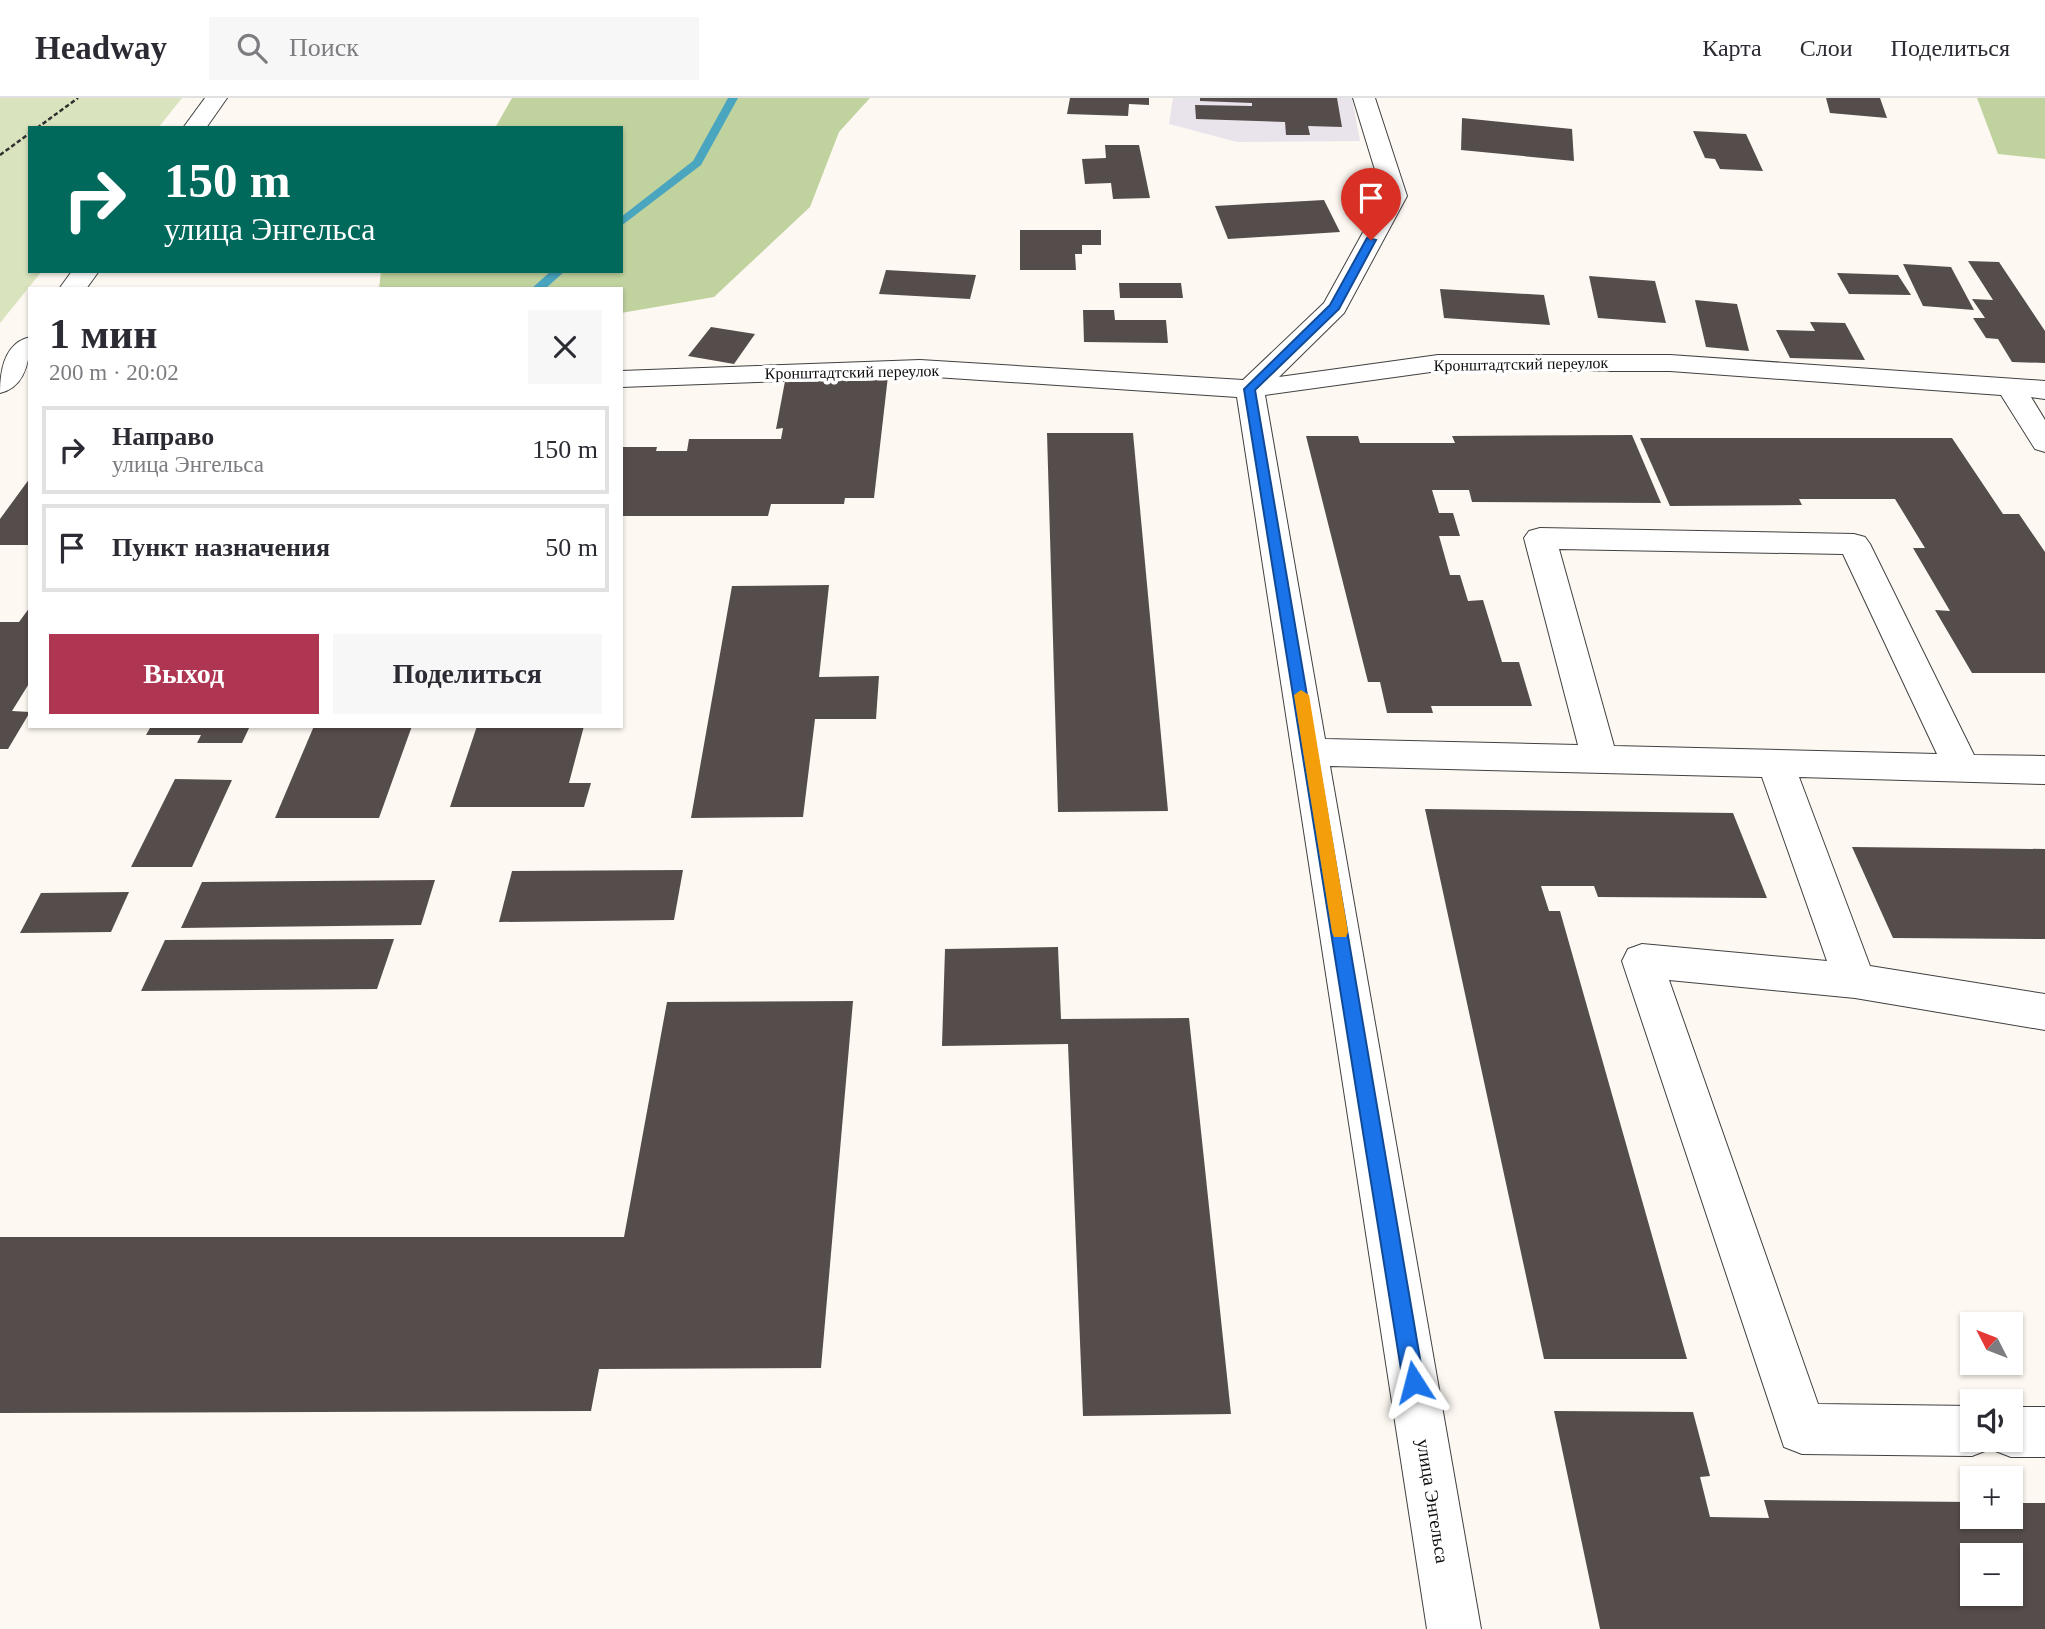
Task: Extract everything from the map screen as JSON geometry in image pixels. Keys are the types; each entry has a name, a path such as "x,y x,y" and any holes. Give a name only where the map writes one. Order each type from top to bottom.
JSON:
{"street":[{"path":"195,126 216,98"},
{"path":"1250,389 1335,307 1395,196 1364,98"},
{"path":"74,287 84,273"},
{"path":"0,385 28,348"},
{"name":"Кронштадтский переулок","path":"623,379 920,368 1250,389 1438,363 1670,363 2045,390"},
{"path":"2011,388 2045,443"},
{"name":"улица Энгельса","path":"1250,389 1454,1629"},
{"path":"1600,759 1540,538 1854,544 1962,768"},
{"path":"1311,752 2045,770"},
{"path":"1775,763 1856,981"},
{"path":"1960,1431 1802,1429 1642,961 1856,981 2045,1012"},
{"path":"2023,1432 2045,1432"}],"path":[{"path":"40,126 78,98"},
{"path":"0,155 28,134"}],"shaded area":[{"path":"1173,98 1352,98 1360,141 1237,142 1169,124"}],"green space":[{"path":"0,98 182,98 160,126 28,126 28,273 40,273 0,323"},
{"path":"512,98 870,98 839,132 810,207 714,297 623,313 623,287 379,287 381,273 623,273 623,126 496,126"},
{"path":"1977,98 2045,98 2045,159 1998,154"}],"building":[{"path":"1070,98 1149,98 1149,105 1129,104 1128,116 1067,114"},
{"path":"1200,98 1337,98 1342,127 1308,126 1310,135 1286,135 1285,122 1196,119 1195,105 1252,106 1252,103 1200,101"},
{"path":"1826,98 1880,98 1887,118 1830,113"},
{"path":"1462,118 1572,129 1574,161 1461,150"},
{"path":"1693,131 1746,134 1763,171 1720,169 1715,159 1705,158"},
{"path":"1105,145 1139,145 1150,198 1113,199 1111,183 1085,184 1082,159 1106,158"},
{"path":"1324,200 1340,232 1228,239 1215,206"},
{"path":"1020,230 1101,230 1101,245 1082,245 1082,254 1075,254 1076,270 1020,270"},
{"path":"1968,261 1999,262 2045,331 2045,363 2012,362 1998,339 1986,338 1973,318 1985,318 1972,299 1993,300"},
{"path":"1903,264 1951,267 1974,310 1923,306"},
{"path":"886,270 976,275 970,299 879,294"},
{"path":"1837,273 1898,275 1911,295 1849,294"},
{"path":"1589,276 1655,281 1666,323 1598,318"},
{"path":"1119,283 1181,283 1183,298 1120,298"},
{"path":"1440,289 1544,295 1550,325 1444,318"},
{"path":"1695,300 1737,304 1749,351 1706,347"},
{"path":"1083,310 1114,310 1115,320 1166,320 1168,343 1084,342"},
{"path":"1810,322 1845,323 1865,360 1790,358 1776,330 1815,331"},
{"path":"711,327 755,334 734,364 688,356"},
{"path":"786,376 888,376 874,498 845,498 844,504 771,504 768,516 623,516 623,447 657,447 656,451 687,451 689,439 781,439 783,428 776,429"},
{"path":"1047,433 1133,433 1168,811 1058,812"},
{"path":"1632,435 1661,503 1472,502 1469,490 1432,490 1439,513 1453,513 1460,536 1439,536 1450,575 1460,575 1468,601 1483,600 1502,662 1519,662 1532,706 1431,706 1433,713 1387,713 1380,682 1368,682 1306,436 1358,436 1360,443 1455,443 1452,436"},
{"path":"1640,438 1952,438 2003,514 2019,514 2045,552 2045,673 1972,673 1935,610 1950,611 1913,548 1925,548 1895,499 1799,499 1802,505 1670,506"},
{"path":"28,481 28,545 0,545 0,519"},
{"path":"829,585 819,677 879,676 876,719 815,719 803,817 691,818 732,586"},
{"path":"28,610 28,685 12,711 28,712 28,715 8,749 0,749 0,622 19,622"},
{"path":"150,728 249,728 242,743 197,743 201,735 146,735"},
{"path":"313,728 411,728 379,818 275,818"},
{"path":"476,728 583,728 569,783 591,783 584,807 450,807"},
{"path":"175,779 232,780 192,867 131,867"},
{"path":"1425,809 1733,813 1767,898 1598,897 1594,886 1541,886 1549,911 1560,911 1687,1359 1544,1359"},
{"path":"1852,847 2045,849 2045,939 1893,938"},
{"path":"683,870 674,920 499,922 512,871"},
{"path":"435,880 421,925 181,928 202,882"},
{"path":"129,892 111,932 20,933 41,893"},
{"path":"394,939 377,989 141,991 165,940"},
{"path":"1058,947 1061,1019 1189,1018 1231,1414 1083,1416 1068,1044 942,1046 945,949"},
{"path":"853,1001 821,1368 599,1369 591,1411 0,1413 0,1237 624,1237 667,1002"},
{"path":"1554,1411 1693,1412 1710,1476 1700,1477 1710,1517 1769,1518 1764,1500 1960,1502 1960,1529 2023,1529 2023,1503 2045,1503 2045,1629 1600,1629"}],"waterway":[{"path":"623,221 697,163 733,98"},
{"path":"539,287 557,273"}],"slow traffic":[{"path":"1301,695 1340,932"}],"route":[{"path":"1371,240 1335,307 1250,389 1414,1382"}]}
